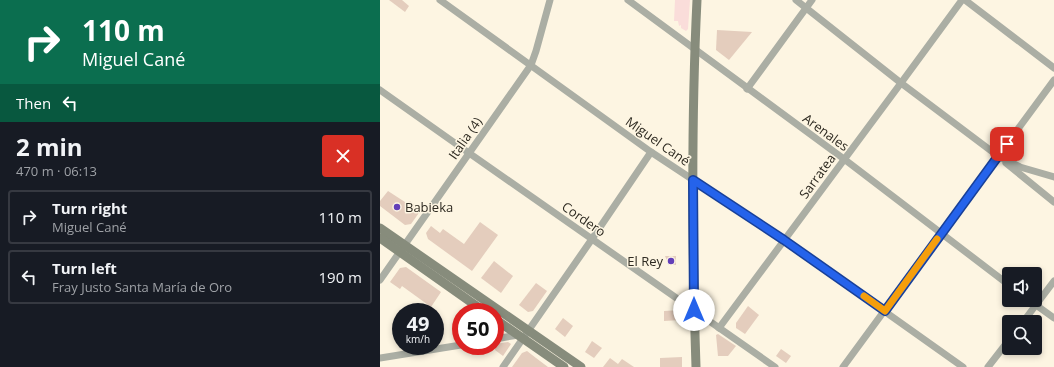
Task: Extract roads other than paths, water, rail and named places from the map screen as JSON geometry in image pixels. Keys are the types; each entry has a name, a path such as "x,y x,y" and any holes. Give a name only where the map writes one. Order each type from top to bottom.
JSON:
{"main road":[{"path":"696,367 693,180 697,0"},
{"path":"380,228 402,248 473,303"},
{"path":"380,238 402,248 581,367"},
{"path":"504,325 564,367"}],"street":[{"name":"Miguel Cané","path":"440,0 651,152 784,240 963,367"},
{"name":"Italia (4)","path":"380,280 531,65 550,0"},
{"name":"Arenales","path":"628,0 844,159 1002,280"},
{"path":"796,0 901,83 998,156 1054,202"},
{"path":"747,89 812,0"},
{"name":"Sarratea","path":"719,328 962,0"},
{"path":"965,0 1054,68"},
{"path":"843,367 1054,80"},
{"name":"Cordero","path":"380,90 469,154 775,367"},
{"path":"502,367 521,337 529,331 651,152"},
{"path":"998,156 1020,167 1054,177"},
{"path":"1042,297 1054,281"},
{"path":"1028,315 1034,307"},
{"path":"1039,307 1054,318"},
{"path":"504,338 521,337"},
{"path":"380,358 452,346"},
{"path":"988,367 1002,349"}],"place":[{"name":"Babieka","path":"397,207"},
{"name":"El Rey","path":"671,261"}]}
